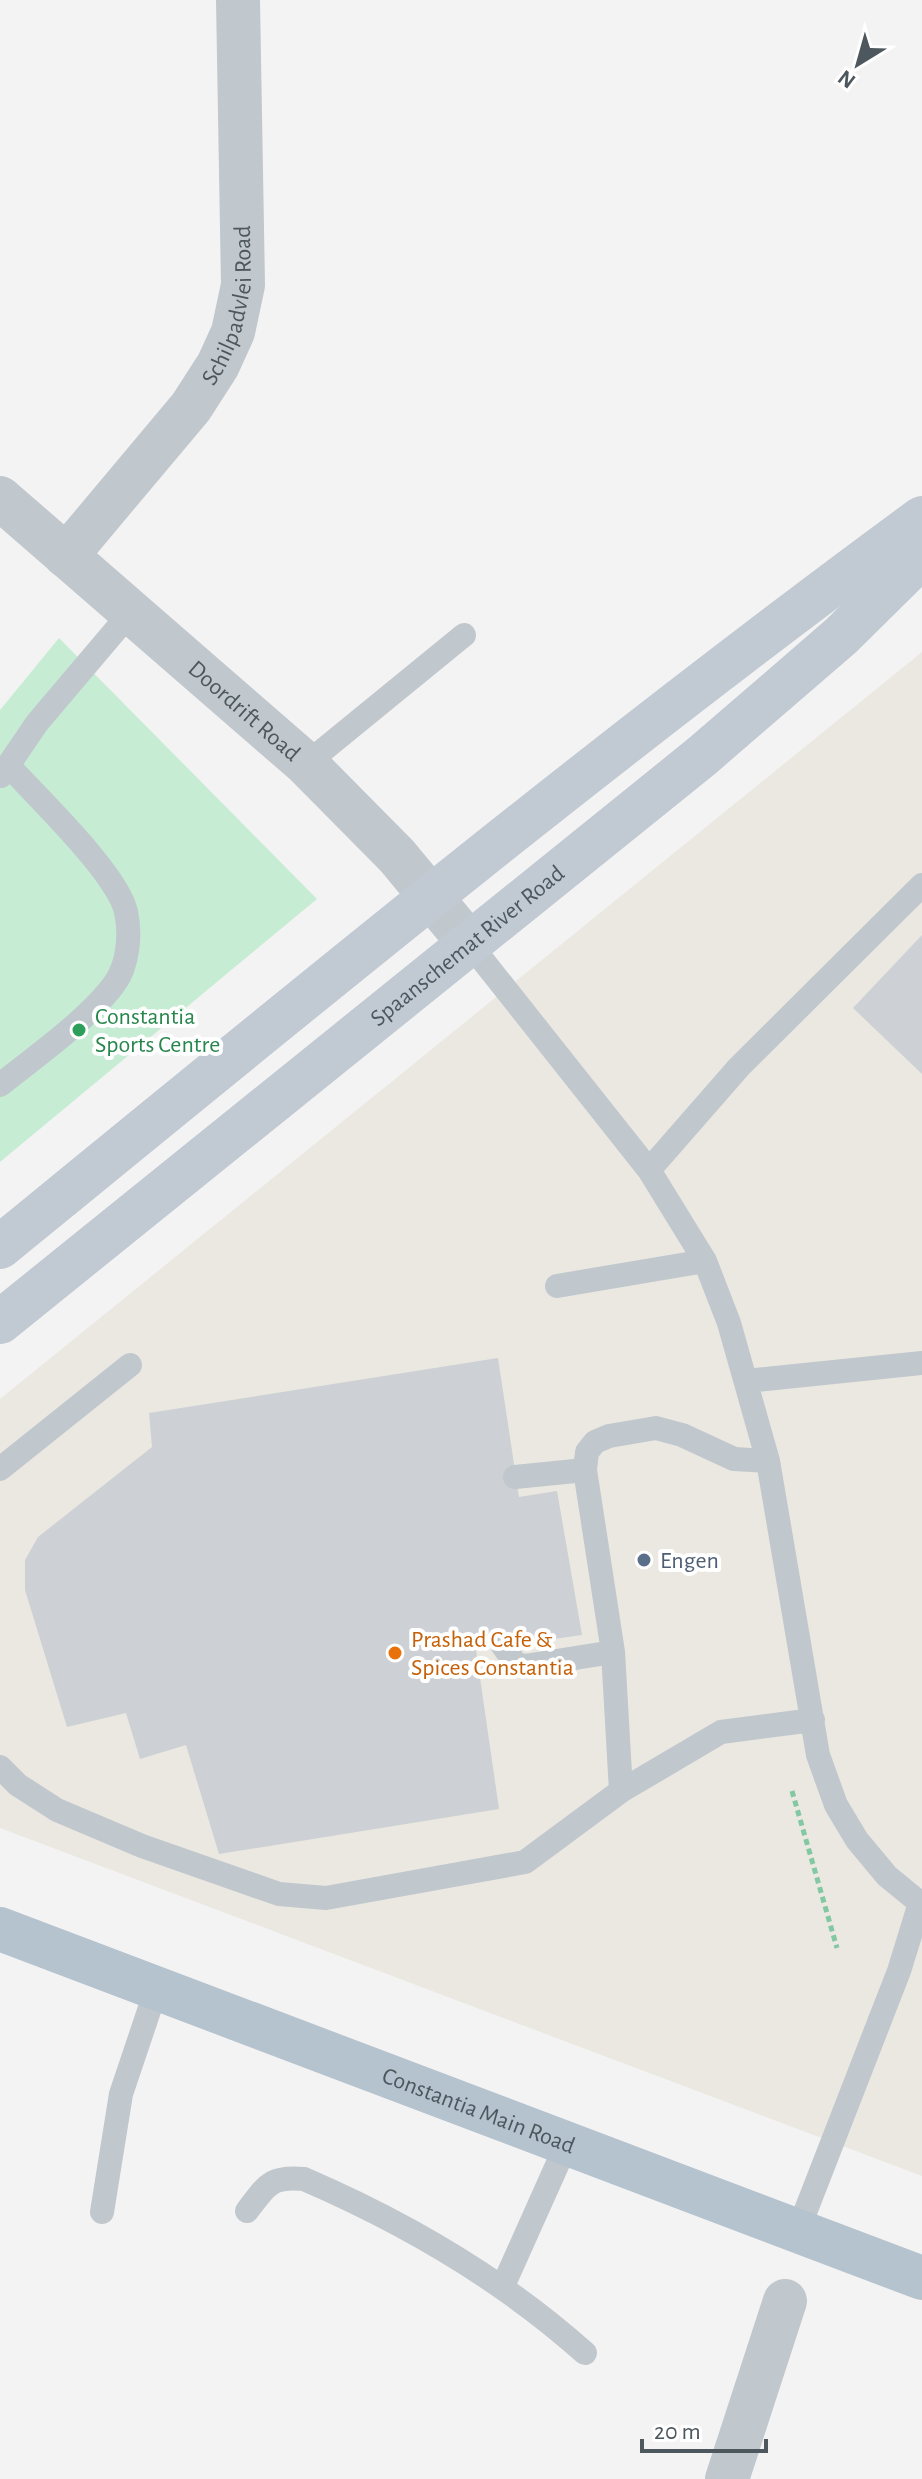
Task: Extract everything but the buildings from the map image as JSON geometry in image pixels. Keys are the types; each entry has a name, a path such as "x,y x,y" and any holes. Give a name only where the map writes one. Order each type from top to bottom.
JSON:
{"main road":[{"path":"0,1247 431,897 796,611 922,518"},
{"name":"Spaanschemat River Road","path":"0,1322 702,756 841,636 922,556"},
{"name":"Constantia Main Road","path":"11,1936 799,2228 922,2278"}],"street":[{"name":"Schilpadvlei Road","path":"66,556 191,407 218,365 233,332 243,285 238,0"},
{"name":"Doordrift Road","path":"0,498 306,764 397,856 469,943"},
{"path":"727,2479 785,2301"}],"lane":[{"path":"0,1085 83,1015 115,982 127,951 126,911 105,873 4,771 54,702 131,612"},
{"path":"306,764 464,635"},
{"path":"649,1170 739,1067 922,885"},
{"path":"469,943 649,1170 705,1261 746,1381 768,1461 818,1755 836,1805 857,1840 887,1876 921,1903 899,1971 799,2228"},
{"path":"557,1286 705,1261"},
{"path":"746,1381 922,1363"},
{"path":"0,1469 130,1365"},
{"path":"621,1791 613,1652 585,1470 587,1452 595,1442 609,1436 656,1428 682,1435 734,1459 768,1461"},
{"path":"515,1477 585,1470"},
{"path":"503,1646 516,1664 525,1666 613,1652"},
{"path":"0,1767 18,1785 57,1810 142,1846 299,1898 326,1898 525,1862 621,1791 721,1732 813,1720"},
{"path":"102,2212 121,2094 156,1990"},
{"path":"503,2286 567,2143"},
{"path":"247,2211 268,2184 281,2177 304,2179 372,2211 503,2286 585,2353"}],"path":[{"path":"792,1789 837,1948"}],"shaded area":[{"path":"922,652 922,2176 0,1828 0,1399"}],"green space":[{"name":"Constantia Sports Centre","path":"59,638 317,899 0,1162 0,710"}],"place":[{"name":"Constantia Sports Centre","path":"79,1030"},
{"name":"Engen","path":"644,1560"},
{"name":"Prashad Cafe & Spices Constantia","path":"395,1653"}]}
